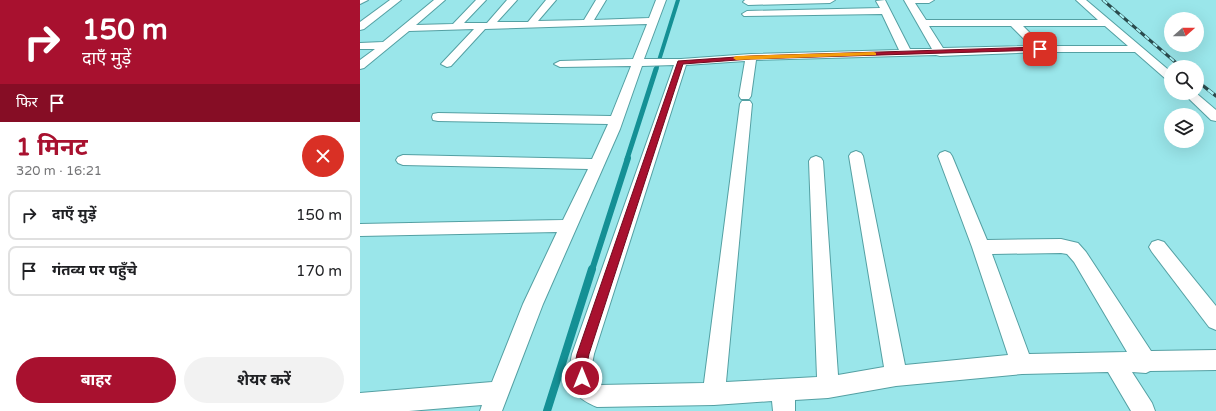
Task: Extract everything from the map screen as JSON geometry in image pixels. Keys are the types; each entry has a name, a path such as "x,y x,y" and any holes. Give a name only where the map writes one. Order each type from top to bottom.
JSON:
{"street":[{"path":"360,27 396,0"},
{"path":"360,66 440,0"},
{"path":"455,27 481,0"},
{"path":"447,64 512,0"},
{"path":"530,25 550,0"},
{"path":"587,23 601,0"},
{"path":"661,0 653,22 658,62 583,354 580,369 584,388 597,396 714,394 783,400 828,387 896,376 1022,364 1146,363 1216,360"},
{"path":"748,2 830,0"},
{"path":"881,0 906,53"},
{"path":"929,0 910,0 940,53"},
{"path":"1081,0 1164,72"},
{"path":"747,14 886,11"},
{"path":"360,16 373,17"},
{"path":"406,28 653,22"},
{"path":"1013,22 1040,49"},
{"path":"922,23 1107,23"},
{"path":"360,46 385,45"},
{"path":"560,64 1040,49 1138,49"},
{"path":"714,394 745,100 751,57"},
{"path":"360,404 495,402 533,304 616,120 658,62"},
{"path":"1197,100 1216,117"},
{"path":"438,117 616,120"},
{"path":"856,156 896,376"},
{"path":"945,156 981,247 1022,364"},
{"path":"403,160 597,164"},
{"path":"816,161 828,387"},
{"path":"360,230 569,226"},
{"path":"981,247 1062,246 1072,248 1080,257 1146,363"},
{"path":"1158,248 1216,321"},
{"path":"1114,363 1144,411"}],"waterway":[{"path":"656,70 678,0"},
{"path":"627,159 656,69"},
{"path":"592,270 628,158"},
{"path":"547,411 592,269"}],"railway":[{"path":"1103,0 1173,60"},
{"path":"1204,87 1216,96"}],"slow traffic":[{"path":"736,58 874,54"}],"route":[{"path":"582,378 580,369 583,354 681,62 751,57 940,53 1040,49"}]}
